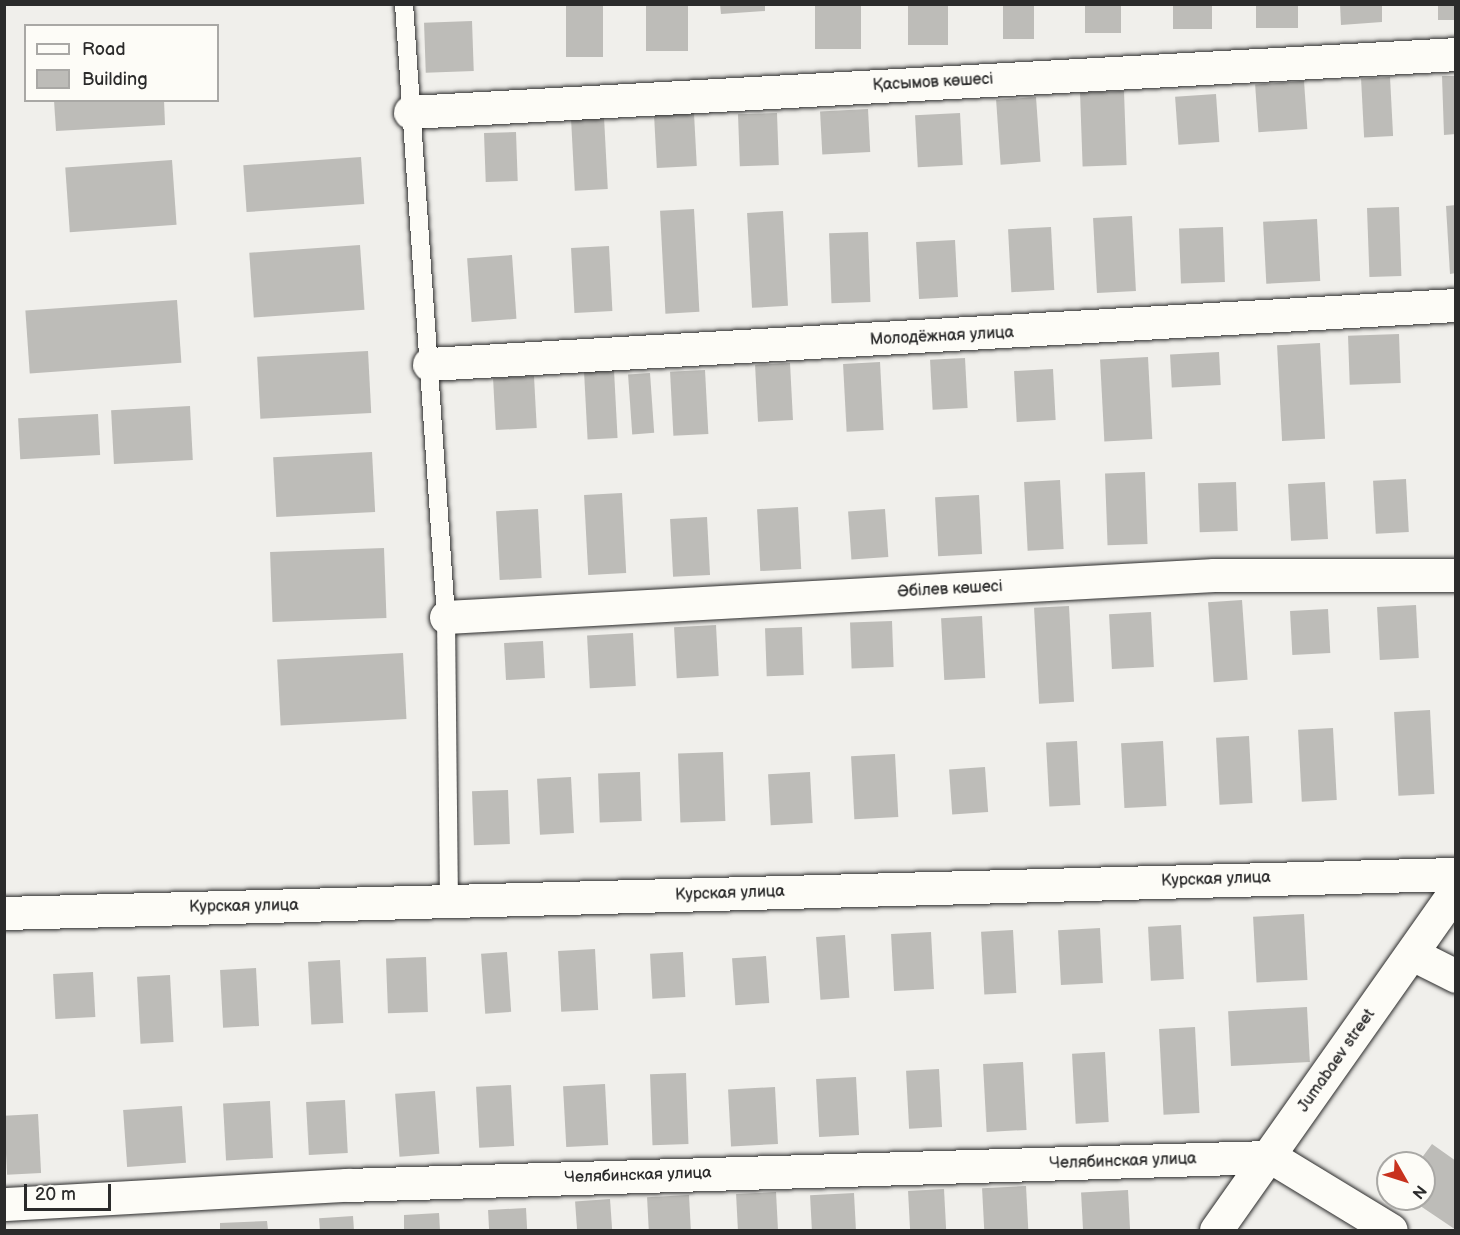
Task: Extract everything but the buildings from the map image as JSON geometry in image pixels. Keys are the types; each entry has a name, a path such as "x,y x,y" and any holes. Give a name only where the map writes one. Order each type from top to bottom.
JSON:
{"street":[{"name":"Қасымов көшесі","path":"410,112 1455,54"},
{"name":"Молодёжная улица","path":"429,364 1455,304"},
{"name":"Әбілев көшесі","path":"446,616 1214,575 1455,575"},
{"name":"Курская улица","path":"4,913 1455,874"},
{"name":"Jumabaev street","path":"1216,1230 1271,1157 1455,890"},
{"path":"1412,954 1455,976"},
{"path":"1271,1157 1391,1230"},
{"name":"Челябинская улица","path":"4,1204 347,1185 1271,1157"}],"lane":[{"path":"404,4 446,616 449,902"}]}
